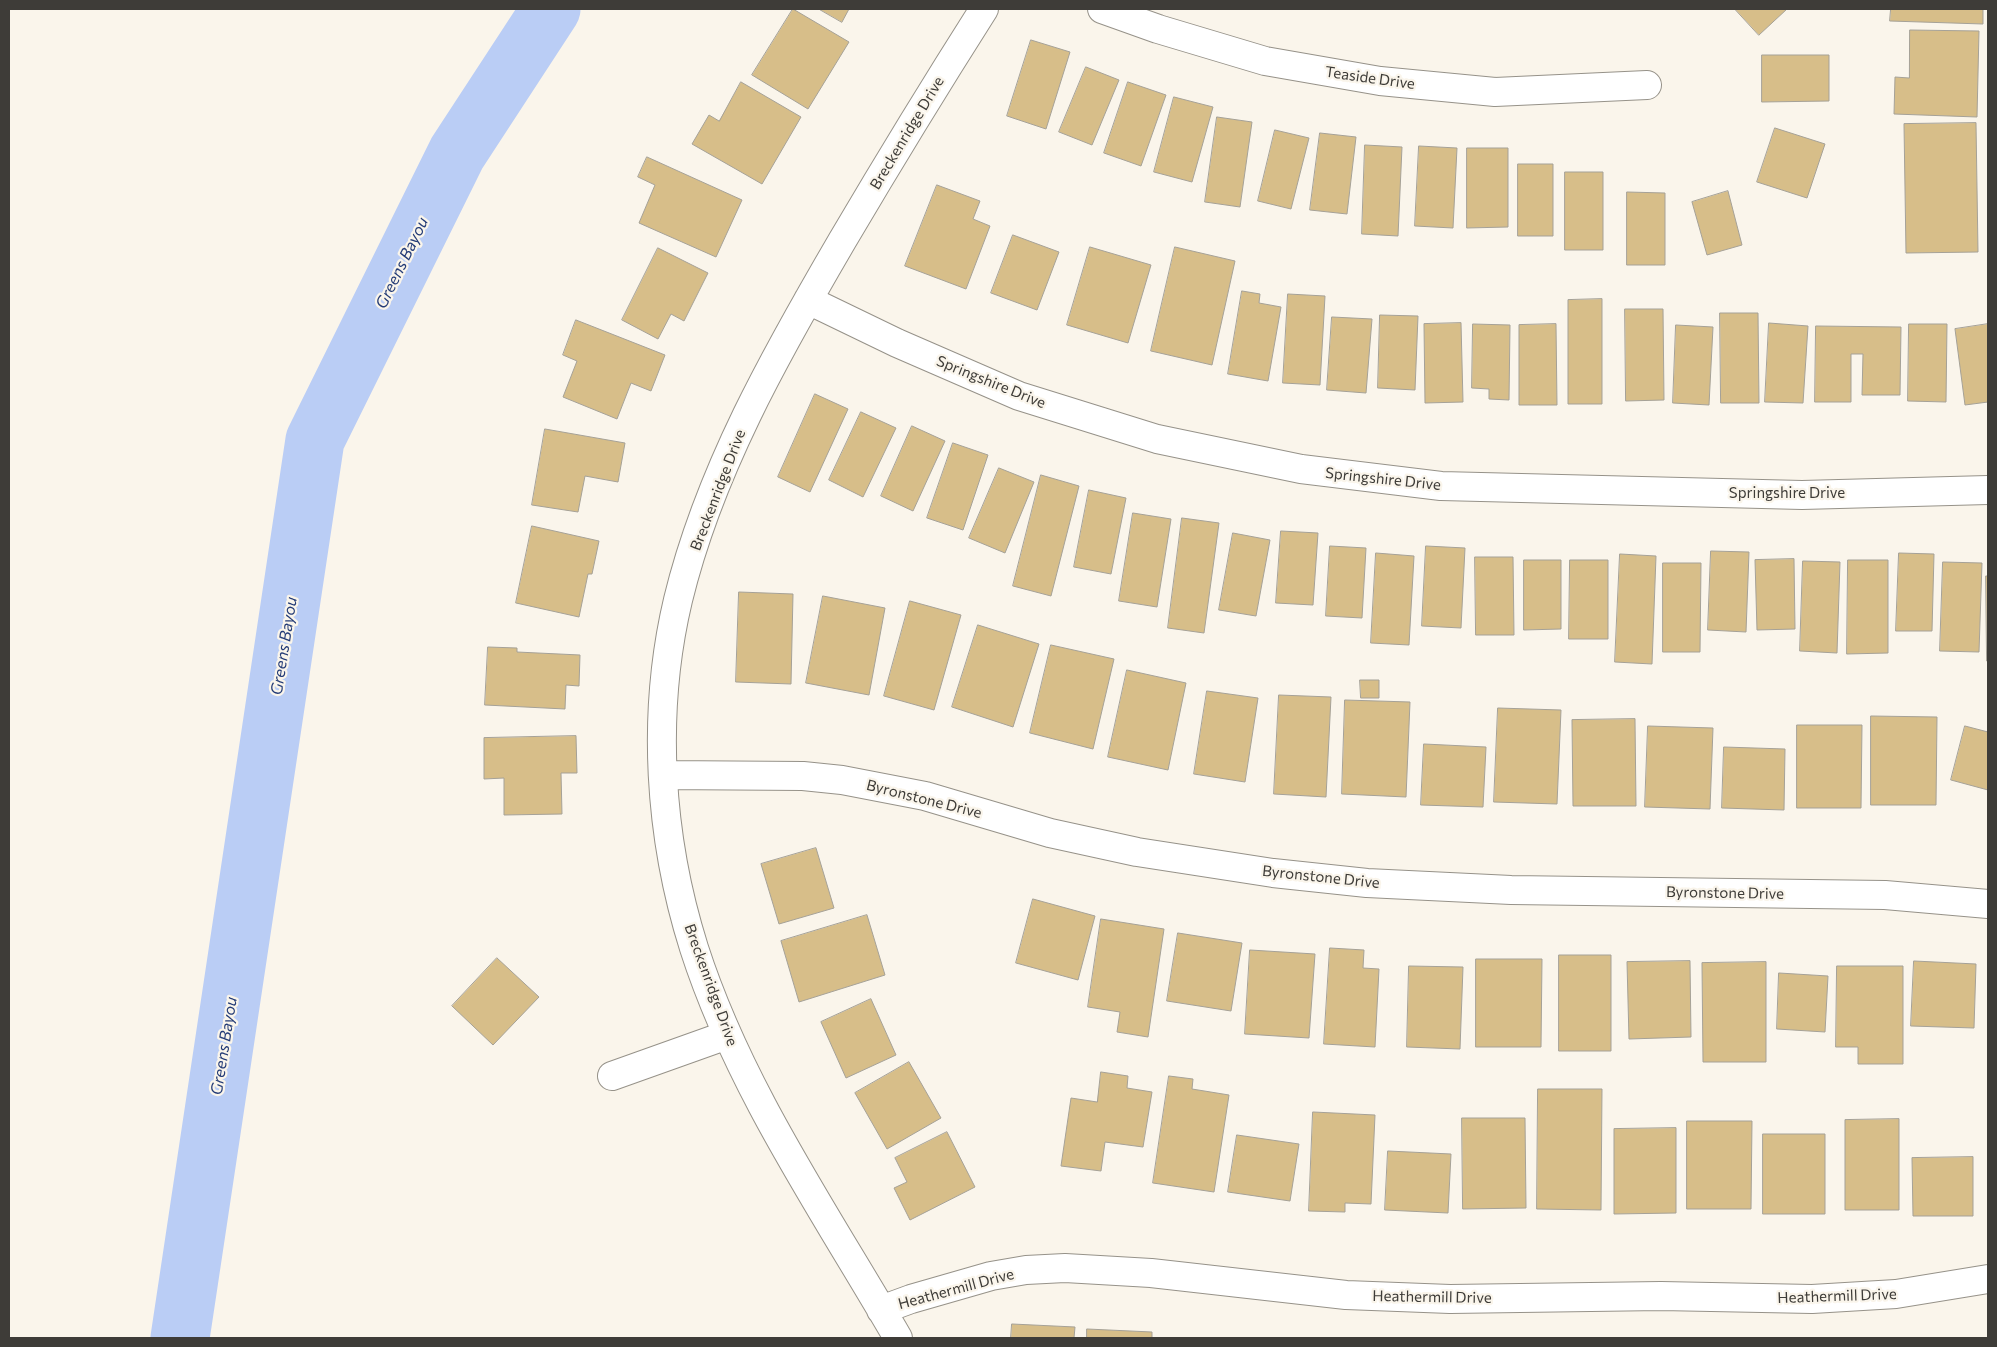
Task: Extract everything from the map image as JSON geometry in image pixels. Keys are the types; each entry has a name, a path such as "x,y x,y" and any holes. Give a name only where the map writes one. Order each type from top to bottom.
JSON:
{"street":[{"name":"Breckenridge Drive","path":"898,1338 776,1132 727,1035 695,949 676,880 666,814 662,730 666,674 678,601 700,529 734,442 781,346 914,120 984,9"},
{"name":"Teaside Drive","path":"1102,9 1158,29 1266,61 1380,81 1495,92 1647,85"},
{"name":"Springshire Drive","path":"808,300 897,343 1019,396 1157,439 1301,469 1441,486 1802,495 1988,490"},
{"name":"Byronstone Drive","path":"663,776 794,775 842,780 924,796 1050,832 1137,852 1273,874 1348,881 1511,890 1885,895 1988,904"},
{"path":"612,1076 727,1035"},
{"name":"Heathermill Drive","path":"881,1310 911,1299 991,1276 1026,1270 1064,1268 1151,1273 1346,1295 1450,1299 1661,1296 1812,1299 1896,1294 1988,1279"}],"building":[{"path":"793,9 849,42 808,109 752,75"},
{"path":"819,9 849,9 842,22"},
{"path":"1735,9 1787,9 1759,35"},
{"path":"1891,9 1983,9 1983,24 1890,21"},
{"path":"1910,30 1979,31 1977,117 1894,114 1895,77 1909,78"},
{"path":"1031,40 1070,52 1046,129 1007,116"},
{"path":"1762,55 1829,55 1829,101 1762,102"},
{"path":"1086,67 1119,80 1092,145 1059,132"},
{"path":"741,82 801,117 762,184 692,144 709,115 719,121"},
{"path":"1128,82 1166,95 1141,166 1104,153"},
{"path":"1174,97 1213,107 1192,182 1154,172"},
{"path":"1217,117 1252,122 1240,207 1205,202"},
{"path":"1976,123 1978,252 1906,253 1904,124"},
{"path":"1775,128 1825,144 1807,198 1757,182"},
{"path":"1275,130 1309,138 1291,209 1258,201"},
{"path":"1320,133 1356,137 1347,214 1310,210"},
{"path":"1365,145 1402,147 1398,236 1362,234"},
{"path":"1419,146 1457,148 1453,228 1415,226"},
{"path":"1467,148 1508,148 1508,227 1467,228"},
{"path":"647,157 742,200 716,257 639,223 655,185 638,177"},
{"path":"1518,164 1553,164 1553,236 1518,236"},
{"path":"1565,172 1603,172 1603,250 1565,250"},
{"path":"937,185 980,201 973,219 990,226 966,289 905,266"},
{"path":"1728,191 1742,245 1707,255 1692,202"},
{"path":"1627,192 1665,193 1665,265 1627,265"},
{"path":"1013,235 1059,252 1037,310 991,293"},
{"path":"1090,247 1151,265 1128,343 1067,325"},
{"path":"1175,247 1235,261 1212,365 1151,351"},
{"path":"658,248 708,273 684,321 671,314 658,339 622,320"},
{"path":"1242,291 1260,294 1259,303 1281,307 1268,381 1228,374"},
{"path":"1288,294 1325,296 1320,385 1283,383"},
{"path":"1602,299 1602,404 1568,404 1568,300"},
{"path":"1625,309 1663,309 1664,400 1626,401"},
{"path":"1720,313 1758,313 1759,403 1721,403"},
{"path":"1380,315 1418,316 1415,390 1378,388"},
{"path":"1332,317 1372,319 1366,393 1327,390"},
{"path":"576,320 665,355 651,391 631,383 617,419 563,397 577,361 563,355"},
{"path":"1461,323 1463,402 1425,403 1424,324"},
{"path":"1769,323 1808,326 1803,403 1765,402"},
{"path":"1473,324 1510,325 1509,400 1489,399 1489,389 1472,388"},
{"path":"1556,324 1557,405 1519,405 1519,325"},
{"path":"1909,324 1947,324 1946,402 1908,401"},
{"path":"1988,324 1988,402 1965,405 1955,329"},
{"path":"1676,325 1713,327 1709,405 1673,403"},
{"path":"1816,326 1901,327 1900,395 1862,395 1863,354 1851,354 1851,402 1815,402"},
{"path":"815,394 848,409 810,492 778,477"},
{"path":"861,412 896,428 863,497 829,480"},
{"path":"912,426 945,441 913,511 881,496"},
{"path":"545,429 625,443 618,482 585,476 578,512 532,505"},
{"path":"953,443 988,455 963,530 927,518"},
{"path":"999,468 1034,482 1005,553 969,538"},
{"path":"1041,475 1079,486 1051,596 1013,586"},
{"path":"1089,490 1126,498 1111,574 1074,567"},
{"path":"1133,513 1171,519 1157,607 1119,601"},
{"path":"1182,518 1219,523 1204,633 1168,628"},
{"path":"532,526 599,541 592,574 588,574 579,617 516,603"},
{"path":"1281,531 1318,533 1313,605 1276,603"},
{"path":"1233,533 1270,540 1256,616 1219,610"},
{"path":"1330,546 1366,548 1362,618 1326,616"},
{"path":"1426,546 1465,548 1461,628 1422,626"},
{"path":"1711,551 1749,552 1746,632 1708,630"},
{"path":"1376,553 1414,556 1409,645 1371,643"},
{"path":"1899,553 1934,554 1932,631 1896,631"},
{"path":"1620,554 1656,556 1652,664 1615,662"},
{"path":"1475,557 1513,557 1514,635 1476,635"},
{"path":"1794,559 1795,629 1757,630 1755,560"},
{"path":"1524,560 1561,560 1561,629 1524,630"},
{"path":"1570,560 1608,560 1608,639 1569,639"},
{"path":"1848,560 1888,560 1888,653 1847,654"},
{"path":"1803,561 1840,562 1837,653 1800,651"},
{"path":"1943,562 1982,563 1979,652 1940,651"},
{"path":"1663,563 1701,563 1700,652 1663,652"},
{"path":"1986,576 1988,576 1988,661 1987,661"},
{"path":"739,592 793,594 791,684 736,682"},
{"path":"823,596 885,608 869,695 806,683"},
{"path":"910,601 961,615 934,710 884,696"},
{"path":"978,625 1039,644 1013,727 952,707"},
{"path":"1051,645 1114,659 1093,749 1030,733"},
{"path":"488,647 517,648 517,652 580,655 579,686 566,685 565,709 485,705"},
{"path":"1127,670 1186,683 1168,770 1108,757"},
{"path":"1360,680 1379,680 1379,698 1361,698"},
{"path":"1207,691 1258,698 1245,782 1194,774"},
{"path":"1279,695 1331,697 1326,797 1274,794"},
{"path":"1345,700 1410,702 1406,797 1342,794"},
{"path":"1498,708 1561,710 1557,804 1494,802"},
{"path":"1871,716 1937,717 1936,805 1871,805"},
{"path":"1635,719 1636,806 1573,806 1572,720"},
{"path":"1797,725 1862,725 1861,808 1797,808"},
{"path":"1648,726 1713,728 1710,809 1645,807"},
{"path":"1965,726 1988,732 1988,790 1951,780"},
{"path":"576,736 577,773 561,773 562,814 504,815 504,778 484,779 484,738"},
{"path":"1424,744 1486,747 1483,807 1421,805"},
{"path":"1724,747 1785,749 1784,810 1722,808"},
{"path":"816,848 834,908 779,924 761,864"},
{"path":"1033,899 1095,916 1078,980 1016,963"},
{"path":"867,915 885,975 799,1002 781,941"},
{"path":"1101,919 1164,929 1148,1037 1117,1032 1120,1012 1088,1007"},
{"path":"1178,933 1242,943 1231,1011 1167,1001"},
{"path":"1330,948 1364,950 1363,968 1379,969 1375,1047 1324,1044"},
{"path":"1250,950 1315,954 1309,1038 1245,1034"},
{"path":"1559,955 1611,955 1611,1051 1559,1051"},
{"path":"497,958 539,997 493,1045 452,1006"},
{"path":"1476,959 1542,959 1541,1047 1476,1047"},
{"path":"1690,961 1691,1037 1629,1039 1627,962"},
{"path":"1914,961 1976,964 1974,1028 1911,1026"},
{"path":"1766,962 1766,1062 1703,1062 1702,963"},
{"path":"1409,966 1463,967 1460,1049 1407,1047"},
{"path":"1837,966 1903,966 1903,1064 1858,1064 1858,1047 1836,1047"},
{"path":"1779,973 1828,976 1825,1032 1777,1029"},
{"path":"871,999 896,1055 846,1078 821,1022"},
{"path":"909,1062 941,1118 887,1149 855,1093"},
{"path":"1101,1072 1128,1076 1127,1088 1152,1092 1143,1147 1105,1142 1101,1171 1061,1166 1071,1098 1097,1102"},
{"path":"1169,1076 1193,1079 1192,1089 1229,1095 1214,1192 1153,1183"},
{"path":"1538,1089 1602,1089 1601,1210 1537,1209"},
{"path":"1313,1112 1375,1115 1371,1204 1345,1203 1345,1212 1309,1211"},
{"path":"1462,1118 1525,1118 1526,1208 1463,1209"},
{"path":"1899,1119 1899,1210 1845,1210 1845,1120"},
{"path":"1687,1121 1752,1121 1751,1209 1687,1209"},
{"path":"1676,1128 1676,1213 1614,1214 1614,1129"},
{"path":"947,1132 975,1187 910,1220 894,1188 907,1182 895,1158"},
{"path":"1763,1134 1825,1134 1825,1214 1763,1214"},
{"path":"1237,1135 1299,1144 1290,1201 1228,1192"},
{"path":"1388,1151 1451,1154 1448,1213 1385,1210"},
{"path":"1973,1157 1973,1216 1913,1216 1912,1158"},
{"path":"1012,1324 1075,1327 1074,1338 1011,1338"},
{"path":"1087,1329 1152,1332 1152,1338 1087,1338"}],"waterway":[{"name":"Greens Bayou","path":"180,1338 315,440 457,153 551,9"}]}
